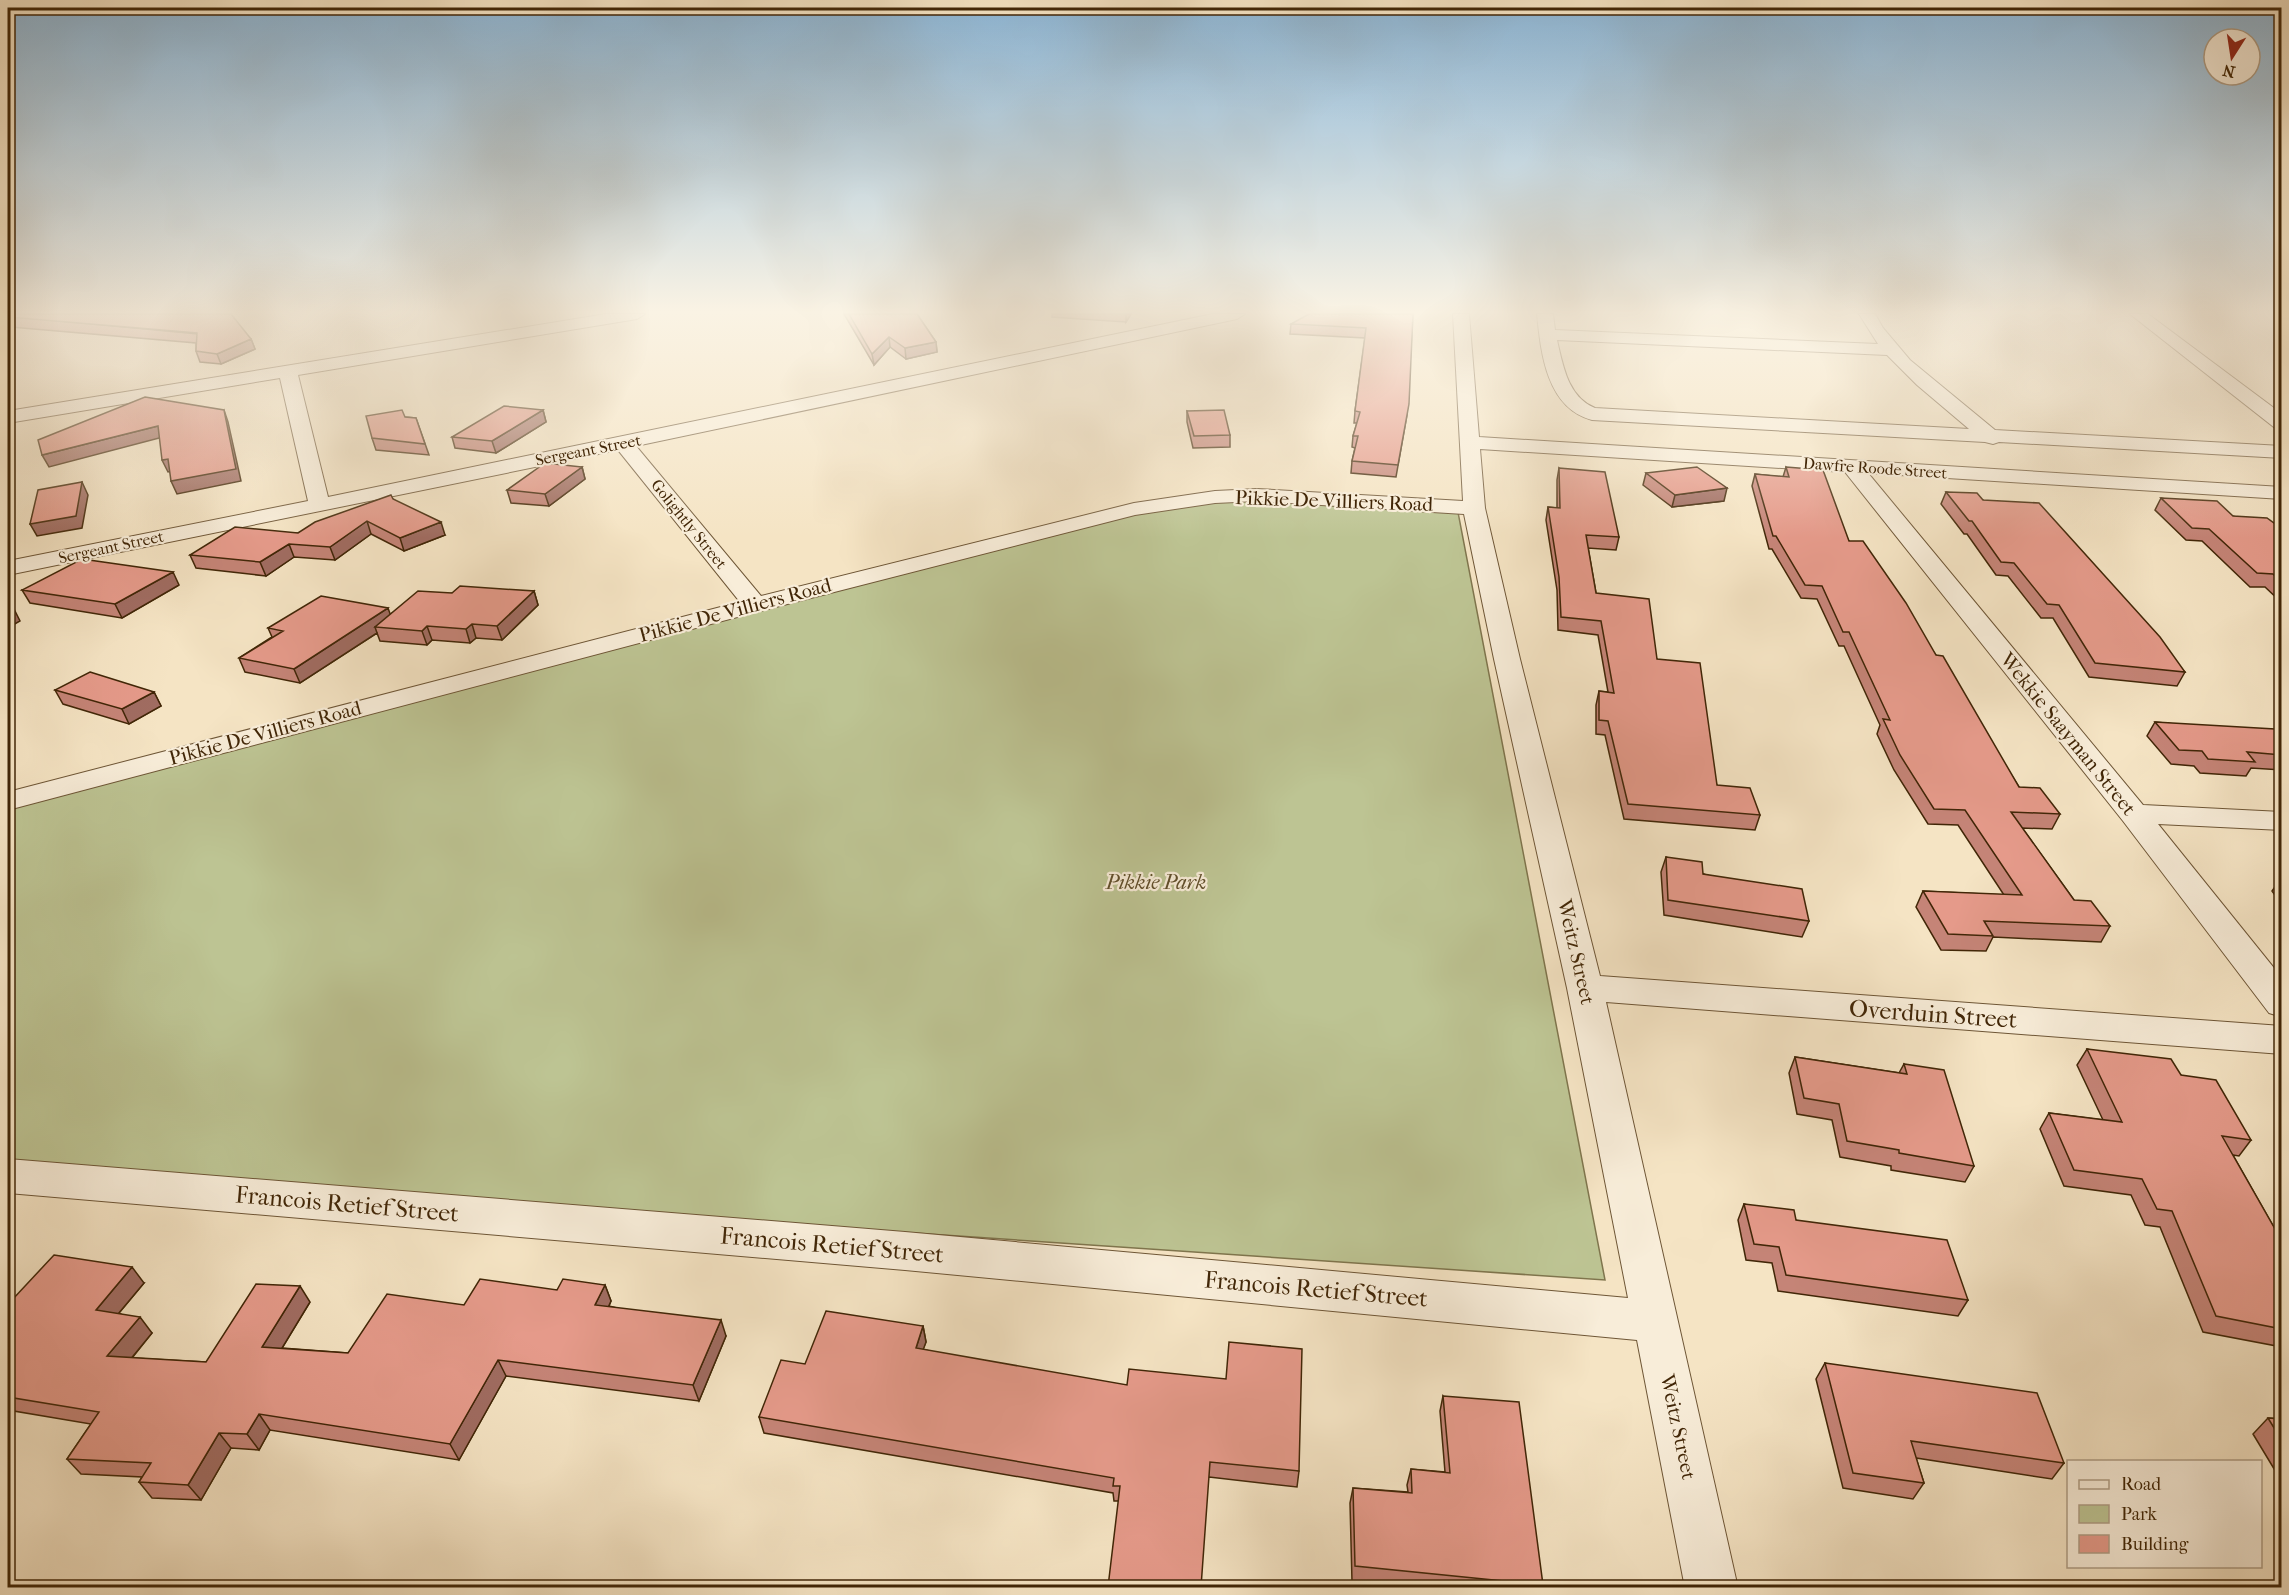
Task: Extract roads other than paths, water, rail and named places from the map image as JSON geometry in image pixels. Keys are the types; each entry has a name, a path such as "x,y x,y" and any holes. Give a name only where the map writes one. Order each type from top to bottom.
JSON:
{"street":[{"path":"8,417 186,388"},
{"path":"292,388 319,504"},
{"name":"Sergeant Street","path":"8,568 883,388"},
{"name":"Weitz Street","path":"1466,388 1474,508 1507,659 1585,988 1712,1587"},
{"path":"1563,388 1572,403 1592,414 1993,438 2282,452"},
{"path":"1933,388 1958,412 1993,438"},
{"path":"2235,388 2282,424"},
{"name":"Dawfre Roode Street","path":"1469,442 2277,492"},
{"name":"Golightly Street","path":"623,443 755,604"},
{"path":"2212,450 2277,492"},
{"path":"2242,451 2277,492"},
{"name":"Wekkie Saayman Street","path":"1852,467 2134,814 2282,1004"},
{"name":"Pikkie De Villiers Road","path":"8,801 1071,523 1179,501 1257,495 1474,508"},
{"path":"2134,814 2282,822"},
{"name":"Overduin Street","path":"1585,988 2282,1040"},
{"name":"Francois Retief Street","path":"8,1176 905,1251 1655,1321"}],"park label":[{"name":"Pikkie Park","path":"1156,882"}]}
